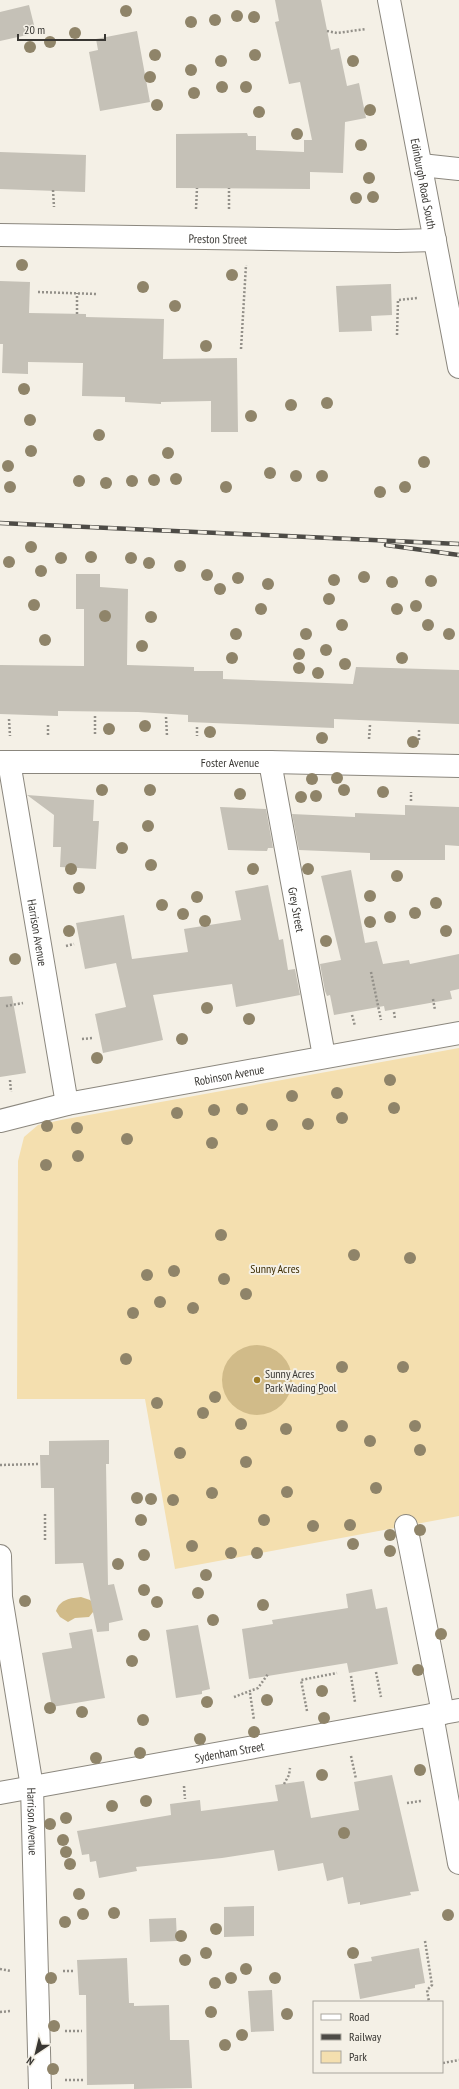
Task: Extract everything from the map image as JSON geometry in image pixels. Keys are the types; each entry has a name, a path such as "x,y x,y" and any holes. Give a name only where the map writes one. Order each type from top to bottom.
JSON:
{"street":[{"name":"Edinburgh Road South","path":"390,0 459,367"},
{"path":"421,165 459,168"},
{"name":"Preston Street","path":"0,235 402,241 435,240"},
{"name":"Foster Avenue","path":"6,755 459,766"},
{"name":"Harrison Avenue","path":"6,755 67,1104"},
{"name":"Grey Street","path":"270,762 324,1056"},
{"name":"Robinson Avenue","path":"0,1121 67,1104 324,1056 459,1033"},
{"path":"406,1526 445,1713 459,1863"},
{"name":"Harrison Avenue","path":"0,1556 1,1598 32,1787 40,2089"},
{"name":"Sydenham Street","path":"0,1793 445,1713"}],"path":[{"path":"327,31 337,33 366,28"},
{"path":"196,209 197,188"},
{"path":"229,188 229,209"},
{"path":"53,190 54,207"},
{"path":"241,349 246,262"},
{"path":"38,292 96,294"},
{"path":"77,314 78,293"},
{"path":"397,335 398,300 418,298"},
{"path":"95,716 95,743"},
{"path":"166,717 167,738"},
{"path":"6,755 9,719"},
{"path":"411,801 412,788"},
{"path":"371,972 382,1025"},
{"path":"433,999 436,1015"},
{"path":"6,1006 28,1002"},
{"path":"352,1015 355,1030"},
{"path":"80,1040 94,1038"},
{"path":"10,1080 11,1093"},
{"path":"0,1464 39,1464"},
{"path":"45,1514 46,1540"},
{"path":"376,1672 382,1700"},
{"path":"307,1714 300,1680 337,1673"},
{"path":"234,1697 250,1693 258,1688 268,1674"},
{"path":"351,1676 356,1705"},
{"path":"250,1693 254,1723"},
{"path":"351,1754 356,1779"},
{"path":"284,1784 289,1775 291,1765"},
{"path":"183,1785 185,1799"},
{"path":"408,1803 421,1801"},
{"path":"425,1942 432,1985 426,1990 429,2001"},
{"path":"0,1969 11,1972"},
{"path":"60,1971 75,1971"},
{"path":"0,2012 12,2011"},
{"path":"62,2031 82,2031"},
{"path":"443,2063 459,2060"},
{"path":"63,2080 83,2080"}],"green space":[{"name":"Sunny Acres","path":"459,1048 459,1516 175,1569 145,1399 17,1399 18,1161 24,1137 38,1125 61,1120"}],"shaded area":[{"name":"Sunny Acres Park Wading Pool","path":"250,1345 264,1345 277,1351 286,1360 292,1373 290,1393 282,1405 264,1415 250,1415 237,1409 228,1400 222,1387 222,1373 228,1360 237,1351"},
{"path":"81,1597 90,1600 93,1603 93,1612 89,1617 75,1618 68,1622 60,1617 56,1611 60,1604 70,1599"}],"building":[{"path":"275,0 321,0 331,50 339,48 347,86 359,83 366,118 345,122 343,173 310,172 310,189 176,188 176,134 247,133 248,136 256,136 256,150 304,152 304,140 312,140 300,82 289,84 275,22 279,21"},
{"path":"29,5 36,33 0,41 0,12"},
{"path":"137,31 150,102 100,111 89,52 98,50 96,39"},
{"path":"0,152 86,155 85,192 0,189"},
{"path":"0,281 30,282 29,313 86,314 86,317 164,319 163,359 237,358 238,432 211,432 211,401 161,402 161,404 125,402 125,397 82,396 83,363 28,362 28,374 2,373 3,344 0,344"},
{"path":"391,284 392,315 371,316 372,331 339,332 336,286"},
{"path":"76,574 100,574 100,587 128,589 127,665 194,667 194,671 223,671 223,679 353,684 356,667 459,670 459,724 334,719 334,728 188,722 188,715 138,712 58,711 58,716 0,714 0,665 84,666 84,609 76,609"},
{"path":"27,795 94,800 93,821 99,821 96,869 60,867 61,847 53,847 54,815"},
{"path":"405,805 459,807 459,846 445,845 445,860 370,860 370,853 299,850 292,814 355,817 355,813 405,815"},
{"path":"220,807 266,809 273,848 268,848 267,851 228,850"},
{"path":"351,870 365,943 377,941 383,964 409,960 410,964 459,954 459,989 450,991 452,999 385,1011 384,1006 334,1015 330,995 327,996 325,991 320,964 341,960 321,876"},
{"path":"268,885 279,940 283,939 288,970 295,969 300,995 236,1007 232,984 153,995 163,1040 103,1053 95,1014 126,1007 116,963 85,969 76,923 124,915 132,959 188,952 184,929 241,920 235,891"},
{"path":"12,996 26,1073 0,1077 0,997"},
{"path":"109,1440 109,1464 106,1464 108,1585 114,1584 123,1620 109,1623 109,1631 97,1632 83,1563 55,1564 54,1488 41,1488 40,1455 49,1455 49,1441"},
{"path":"372,1589 376,1609 387,1607 398,1664 349,1673 347,1663 249,1679 242,1629 273,1624 272,1620 348,1608 346,1594"},
{"path":"198,1625 210,1689 202,1691 202,1694 176,1698 166,1630"},
{"path":"92,1629 105,1698 52,1707 42,1653 72,1648 69,1633"},
{"path":"392,1775 419,1891 410,1892 411,1895 360,1905 360,1902 348,1904 343,1877 327,1881 323,1863 278,1871 274,1850 222,1858 136,1867 137,1871 99,1878 96,1861 90,1862 89,1854 82,1855 77,1831 171,1815 170,1804 200,1800 201,1811 278,1801 275,1785 304,1781 311,1818 359,1810 354,1782"},
{"path":"254,1906 254,1936 224,1937 224,1907"},
{"path":"176,1918 177,1941 150,1942 149,1919"},
{"path":"419,1948 425,1983 415,1985 415,1988 360,1999 354,1964 372,1961 371,1957"},
{"path":"127,1958 129,2003 134,2003 134,2006 169,2005 170,2040 189,2040 192,2088 134,2089 134,2084 87,2085 86,1995 79,1995 77,1960"},
{"path":"272,1990 274,2031 251,2032 248,1991"}],"railway":[{"path":"0,523 459,544"},
{"path":"386,545 459,555"}],"place":[{"name":"Sunny Acres Park Wading Pool","path":"257,1380"}]}
